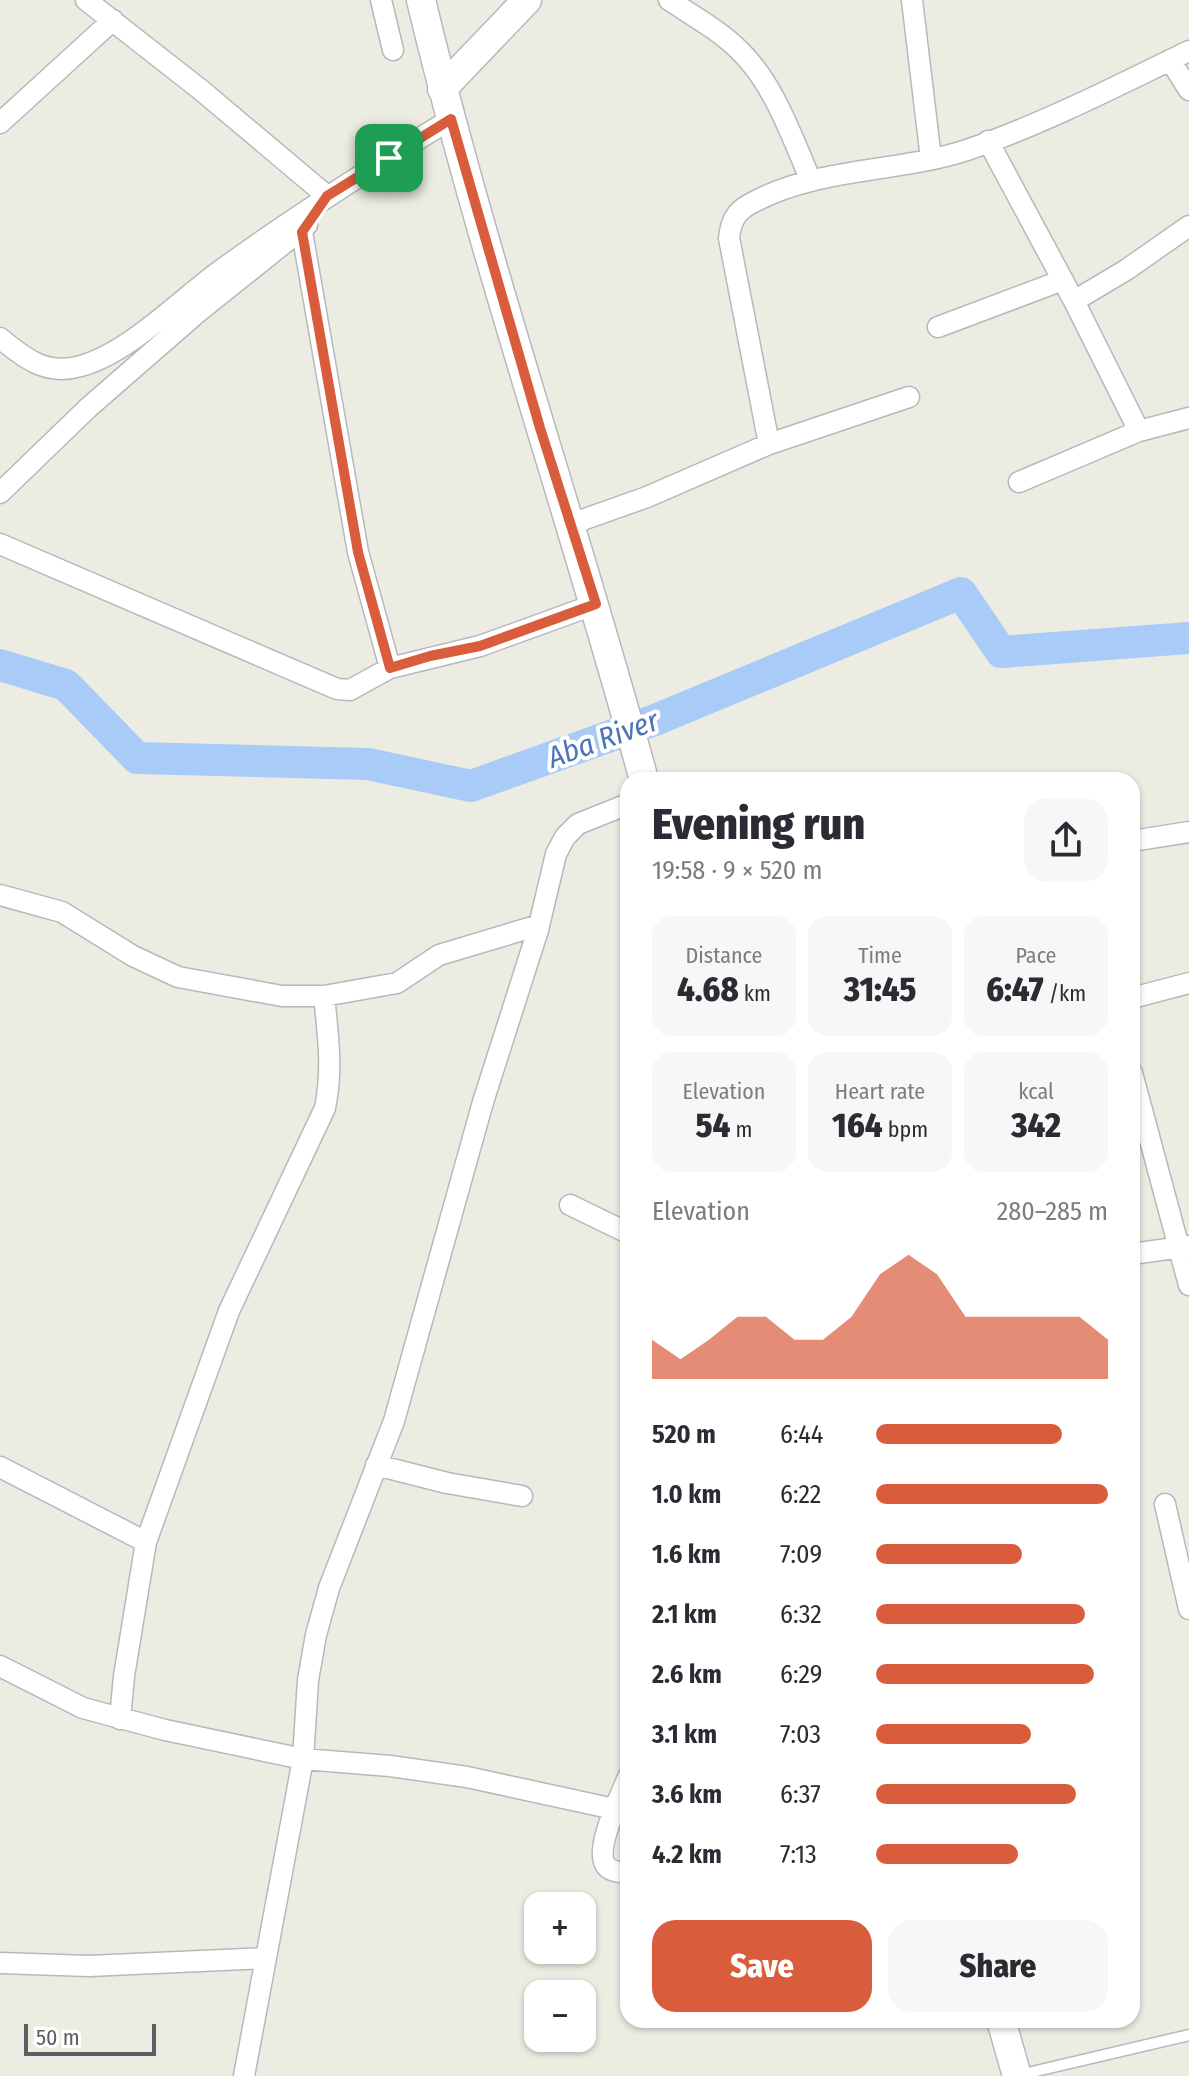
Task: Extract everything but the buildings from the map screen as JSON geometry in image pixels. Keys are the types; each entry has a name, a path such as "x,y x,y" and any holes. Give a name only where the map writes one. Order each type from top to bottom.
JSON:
{"street":[{"path":"86,0 327,196"},
{"path":"381,0 393,50"},
{"path":"421,0 442,89 596,604 642,772"},
{"path":"442,89 527,0"},
{"path":"669,0 718,32 752,66 779,111 811,181"},
{"path":"912,0 931,159"},
{"path":"0,123 113,20"},
{"path":"769,444 729,238 737,212 751,203 811,181 931,159 988,141 1189,51"},
{"path":"1170,60 1189,90"},
{"path":"0,338 28,361 46,368 81,366 98,359 128,341 327,196 451,119"},
{"path":"988,141 1139,431"},
{"path":"0,493 89,407 197,313 302,232 327,196"},
{"path":"1074,301 1126,270 1189,226"},
{"path":"302,232 358,552 390,668"},
{"path":"938,327 1063,280"},
{"path":"571,524 647,497 769,444 909,397"},
{"path":"1019,482 1139,431 1189,418"},
{"path":"0,544 276,660 327,686 350,690 390,668 480,646 596,604"},
{"path":"244,2076 303,1759 308,1680 316,1635 347,1537 394,1421 483,1102 539,925 556,854 565,837 578,824 620,807"},
{"path":"1140,840 1189,832"},
{"path":"0,895 62,912 133,956 178,977 270,995 324,996 397,983 439,955 539,925"},
{"path":"1140,996 1189,983"},
{"path":"120,1719 146,1542 229,1311 325,1108 331,1079 331,1057 324,996"},
{"path":"1140,1100 1184,1247 1189,1285"},
{"path":"570,1205 620,1229"},
{"path":"1140,1253 1184,1247"},
{"path":"376,1465 447,1483 522,1496"},
{"path":"0,1467 146,1542"},
{"path":"1165,1504 1189,1609"},
{"path":"0,1666 83,1708 120,1719 303,1759 390,1766 467,1777 614,1809"},
{"path":"620,1795 602,1854 605,1865 612,1871 620,1872"},
{"path":"0,1963 89,1966 266,1958"},
{"path":"1003,2028 1017,2076"}],"lane":[{"path":"1017,2076 1189,2035"}],"waterway":[{"name":"Aba River","path":"0,665 66,685 137,758 368,764 471,786 655,720 961,593 1001,652 1189,638"}],"route":[{"path":"451,119 540,428 596,604 480,646 390,668 358,552 302,232 327,196 389,158 451,119"}]}
